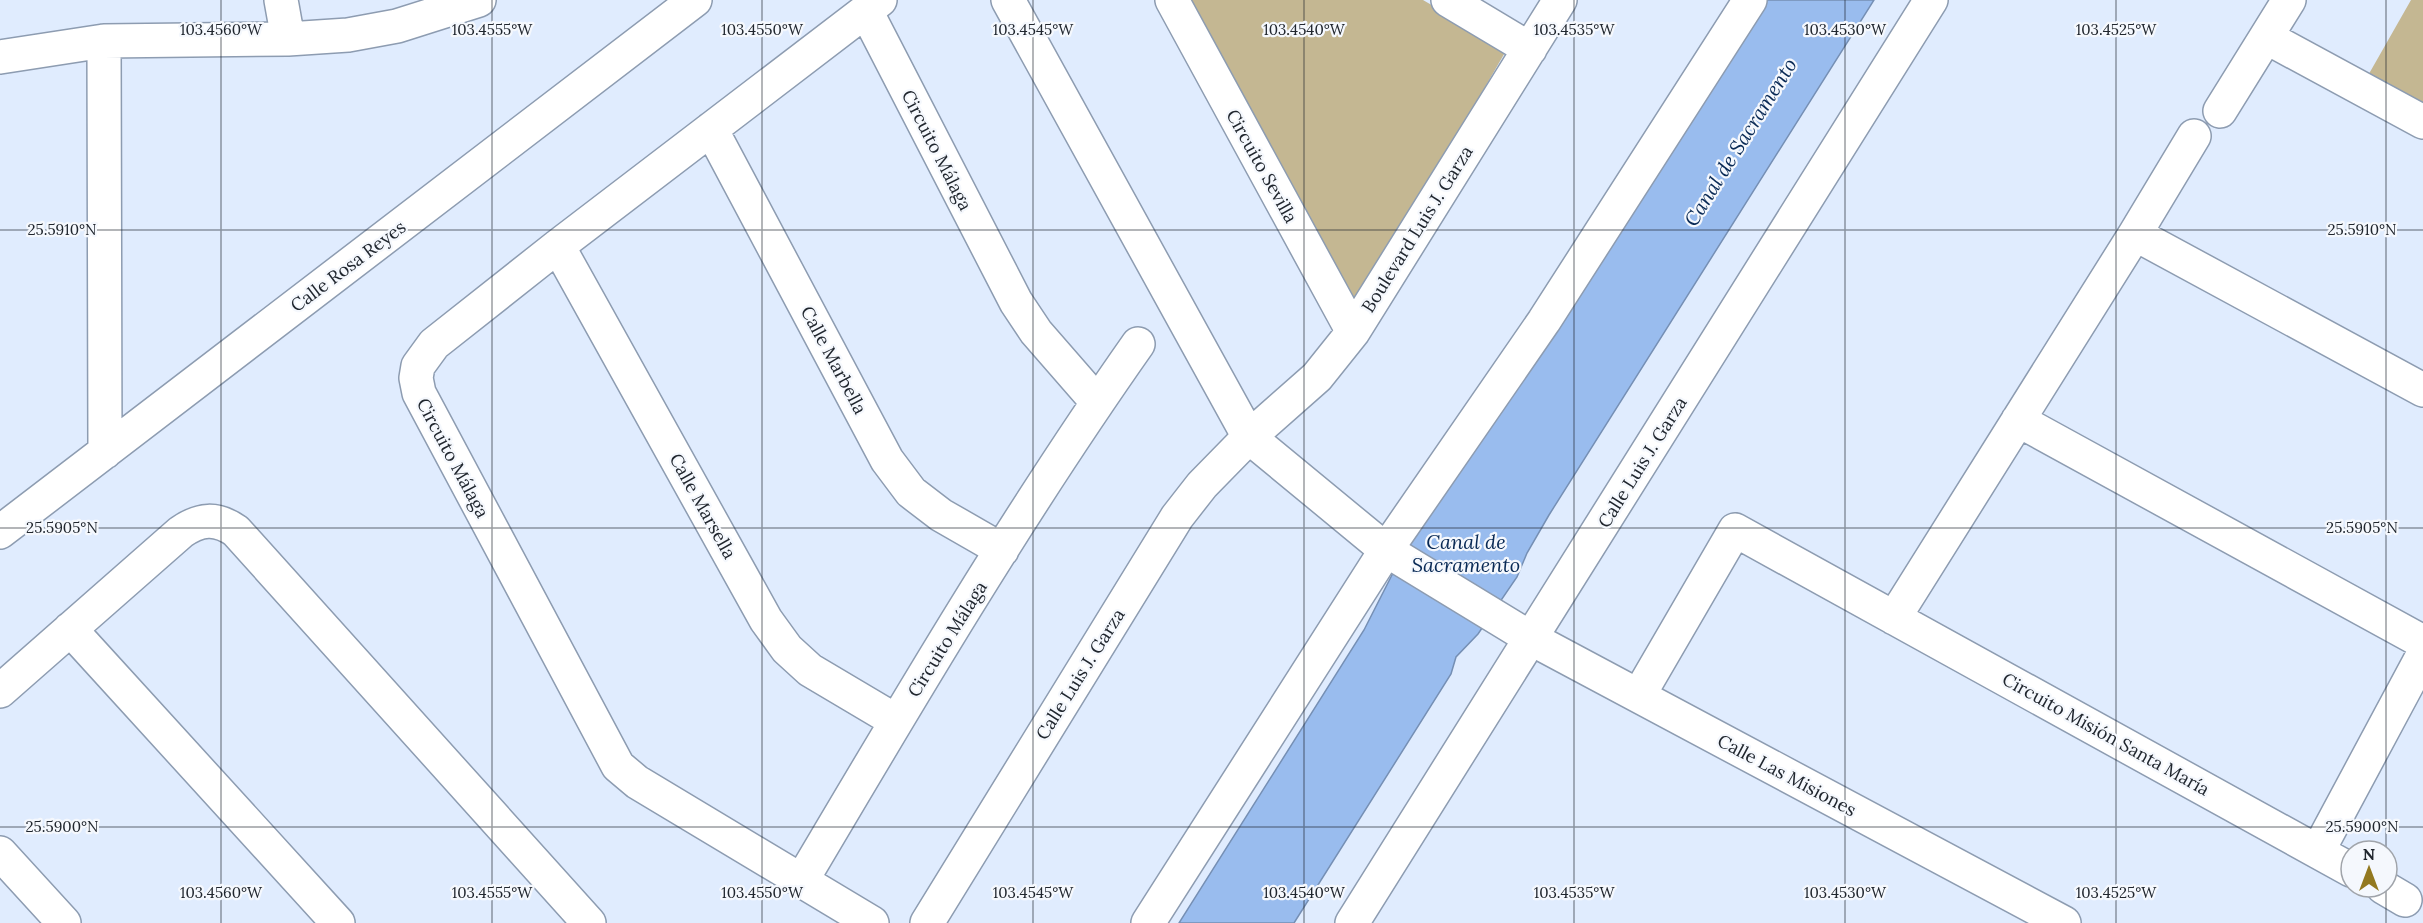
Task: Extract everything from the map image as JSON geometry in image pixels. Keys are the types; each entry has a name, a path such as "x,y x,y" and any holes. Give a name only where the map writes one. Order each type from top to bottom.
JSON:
{"street":[{"path":"281,0 288,39"},
{"path":"0,57 104,41 288,39 348,35 397,26 479,0"},
{"name":"Calle Rosa Reyes","path":"0,532 695,0"},
{"path":"1008,0 1249,437"},
{"name":"Circuito Sevilla","path":"1172,0 1353,332"},
{"path":"1448,0 1530,49"},
{"name":"Boulevard Luis J. Garza","path":"1249,437 1317,376 1353,332 1560,0"},
{"path":"1148,923 1394,554 1750,0"},
{"name":"Calle Luis J. Garza","path":"1352,923 1522,632 1931,0"},
{"path":"2220,111 2289,0"},
{"name":"Circuito Málaga","path":"872,923 637,782 618,766 605,746 419,393 416,378 418,366 434,344 558,246 873,6 1016,302 1036,332 1097,402"},
{"path":"2266,37 2423,122"},
{"path":"104,41 105,452"},
{"name":"Calle Marbella","path":"711,129 887,460 910,492 941,515 1002,550"},
{"path":"1894,618 2194,136"},
{"path":"2135,234 2423,390"},
{"name":"Calle Marsella","path":"558,246 766,620 787,649 810,670 896,721"},
{"name":"Circuito Málaga","path":"802,880 896,721 1002,550 1097,402 1138,344"},
{"path":"2018,420 2423,642"},
{"name":"Calle Las Misiones","path":"1249,437 1394,554 1522,632 2064,923"},
{"name":"Calle Luis J. Garza","path":"927,923 1177,518 1202,485 1249,437"},
{"path":"0,691 181,532 195,522 211,520 225,523 236,531 589,923"},
{"name":"Circuito Misión Santa María","path":"1639,695 1734,530 2339,863"},
{"path":"70,629 338,923"},
{"path":"2318,851 2423,655"},
{"path":"0,853 64,923"}],"shaded area":[{"path":"1189,0 1423,0 1507,49 1354,314"},
{"path":"2411,0 2423,0 2423,109 2366,79"}],"water":[{"name":"Canal de Sacramento","path":"1759,0 1874,0 1549,515 1527,553 1517,577 1478,634 1456,657 1451,674 1294,923 1179,923 1364,630 1420,520"}]}
